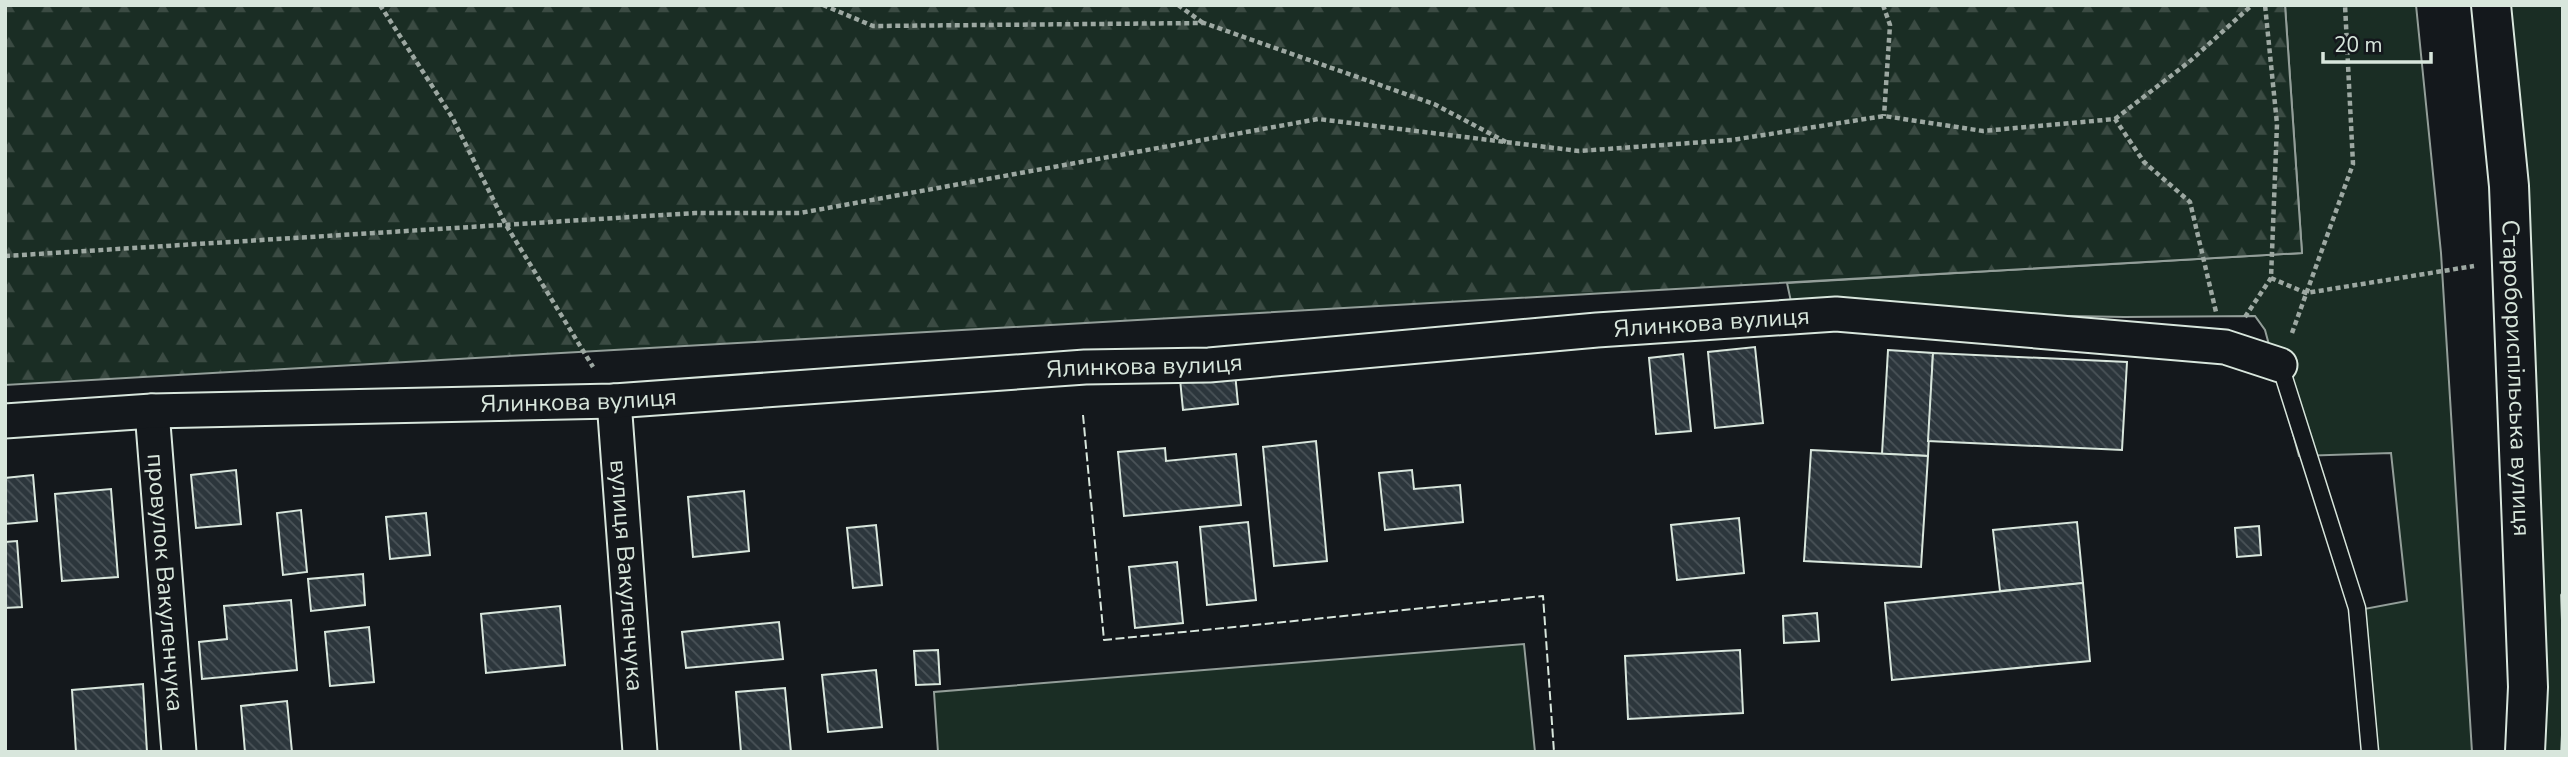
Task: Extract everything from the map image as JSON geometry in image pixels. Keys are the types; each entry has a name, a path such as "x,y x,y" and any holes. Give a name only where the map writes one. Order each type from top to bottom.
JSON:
{"main road":[{"name":"Старобориспільська вулиця","path":"2491,5 2509,187 2528,687 2525,752"}],"street":[{"name":"Ялинкова вулиця","path":"5,421 152,411 614,401 1085,367 1209,365 1597,330 1836,314 2225,347 2280,365"},
{"name":"вулиця Вакуленчука","path":"614,401 640,752"},
{"name":"провулок Вакуленчука","path":"152,411 179,752"}],"lane":[{"path":"2280,365 2357,608 2370,752"}],"path":[{"path":"380,5 452,117 506,225 614,401"},
{"path":"823,5 873,26 1204,23"},
{"path":"1178,5 1204,23 1434,104 1508,143"},
{"path":"1883,5 1890,25 1884,116"},
{"path":"5,256 695,213 800,213 1318,120 1579,151 1732,140 1884,116 1983,131 2115,119 2189,62 2252,5"},
{"path":"2225,347 2271,278 2277,124 2264,5"},
{"path":"2280,365 2353,164 2345,5"},
{"path":"2115,119 2144,162 2190,202 2225,347"},
{"path":"2271,278 2306,293 2478,265"}],"green space":[{"path":"5,5 2285,5 2302,253 5,385"},
{"path":"2285,5 2416,5 2441,253 2472,752 2376,752 2364,609 2407,601 2391,453 2299,456 2265,330 2255,316 2124,317 1793,311 1787,283 2302,253"},
{"path":"2491,5 2563,5 2563,752 2525,752"},
{"path":"1524,644 1535,752 938,752 934,692"}],"building":[{"path":"1755,347 1763,423 1715,428 1708,352"},
{"path":"1888,350 1933,353 1928,456 1882,454"},
{"path":"1933,353 2127,362 2122,450 1928,441"},
{"path":"1683,354 1691,431 1656,434 1649,358"},
{"path":"1235,373 1238,404 1183,410 1180,379"},
{"path":"1316,441 1327,561 1274,566 1263,447"},
{"path":"1165,448 1166,461 1236,454 1241,505 1124,516 1118,452"},
{"path":"1811,450 1928,456 1921,567 1804,561"},
{"path":"236,470 241,524 196,528 191,475"},
{"path":"1412,470 1414,489 1460,485 1463,522 1385,530 1379,473"},
{"path":"33,475 37,521 5,524 5,478"},
{"path":"111,489 118,577 62,581 55,494"},
{"path":"744,491 749,551 693,557 688,497"},
{"path":"301,510 307,572 283,575 277,513"},
{"path":"426,513 430,555 390,559 386,517"},
{"path":"1739,518 1744,573 1677,580 1671,525"},
{"path":"1248,522 1256,600 1207,605 1200,527"},
{"path":"2077,522 2083,583 2000,591 1993,530"},
{"path":"876,525 882,585 853,588 847,528"},
{"path":"2259,526 2261,555 2237,557 2235,528"},
{"path":"17,541 22,607 5,608 5,542"},
{"path":"1177,562 1183,623 1135,628 1129,567"},
{"path":"363,574 365,605 311,611 308,579"},
{"path":"2083,583 2090,661 1892,680 1885,603"},
{"path":"291,600 297,670 202,679 199,642 227,639 224,606"},
{"path":"560,606 565,665 486,673 481,614"},
{"path":"1817,613 1819,641 1784,643 1783,616"},
{"path":"779,622 783,659 686,668 682,632"},
{"path":"369,627 374,682 330,686 325,632"},
{"path":"938,650 940,684 916,685 914,651"},
{"path":"1740,650 1743,713 1628,719 1625,656"},
{"path":"876,670 882,727 828,732 822,675"},
{"path":"143,684 147,752 76,752 72,690"},
{"path":"785,688 791,752 741,752 736,692"},
{"path":"287,701 292,752 245,752 241,706"}],"fence":[{"path":"1083,415 1104,640 1543,596 1554,752"}],"wall":[{"path":"2562,595 2563,629"},
{"path":"2562,752 2563,729"}]}
